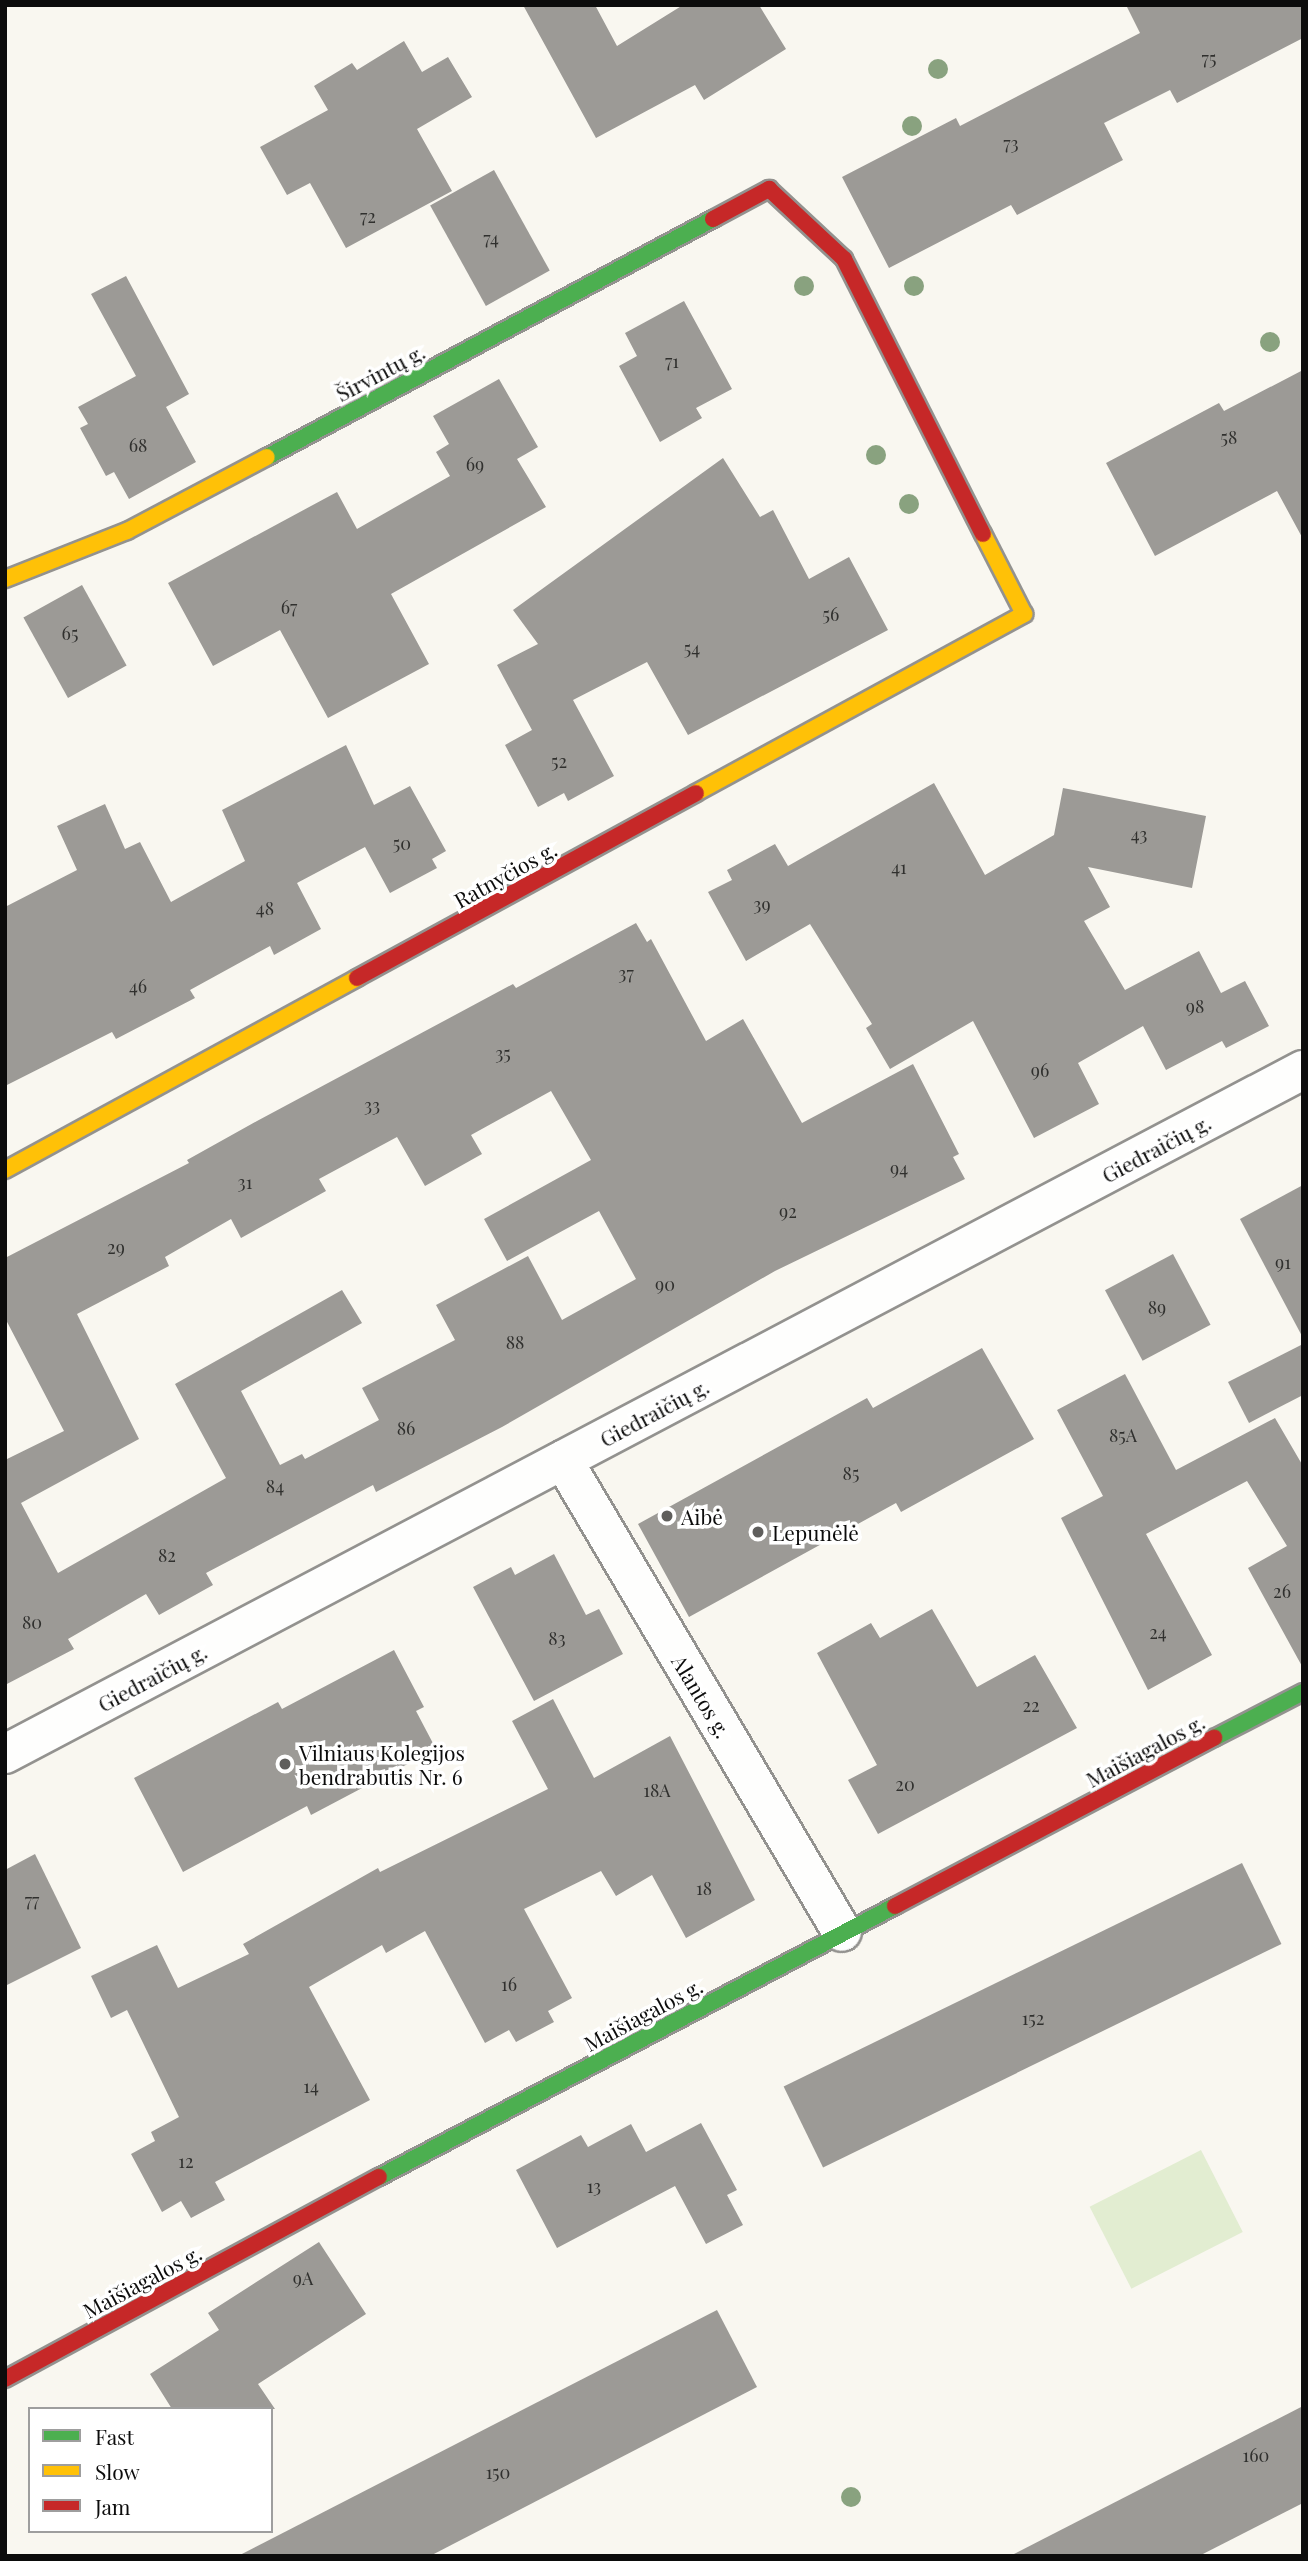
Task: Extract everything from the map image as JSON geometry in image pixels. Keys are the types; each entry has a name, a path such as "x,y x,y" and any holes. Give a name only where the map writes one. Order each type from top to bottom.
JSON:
{"street":[{"name":"Širvintų g.","path":"5,579 127,531 769,189 844,259 1024,614"},
{"name":"Ratnyčios g.","path":"5,1170 1024,614"},
{"name":"Giedraičių g.","path":"5,1754 1303,1070"},
{"name":"Alantos g.","path":"563,1460 842,1932"},
{"name":"Maišiagalos g.","path":"5,2379 842,1932 1303,1692"}],"green space":[{"path":"1201,2150 1243,2232 1131,2289 1090,2207"}],"building":[{"path":"523,5 595,5 617,46 683,5 759,5 786,49 704,100 695,85 596,138"},
{"path":"1126,5 1303,5 1303,38 1177,103 1170,90 1104,123 1123,160 1017,215 1011,205 889,268 842,177 956,118 960,126 1140,33"},
{"path":"404,41 422,72 448,57 472,97 417,129 452,191 346,248 310,183 287,195 260,147 328,110 314,86 352,63 357,70"},
{"path":"494,170 550,271 486,306 430,205"},
{"path":"126,276 189,394 166,407 196,462 129,499 114,472 106,476 80,428 88,424 78,407 136,376 91,294"},
{"path":"684,301 732,389 696,408 702,418 660,442 619,366 637,356 625,333"},
{"path":"1303,370 1303,539 1277,491 1155,556 1106,463 1219,403 1224,411"},
{"path":"499,379 538,447 517,459 546,507 391,594 429,664 328,718 280,630 213,666 168,583 337,492 357,529 450,476 436,452 449,444 433,416"},
{"path":"723,458 760,517 773,510 809,579 849,557 888,630 688,735 647,662 573,700 614,776 568,801 564,793 538,807 505,745 532,730 497,665 538,644 513,610"},
{"path":"82,585 127,665 68,698 23,617"},
{"path":"346,745 374,805 410,786 446,851 432,859 437,868 390,893 365,847 297,883 321,929 274,955 270,946 190,990 195,998 116,1039 112,1032 5,1086 5,907 77,870 57,826 105,804 125,849 140,842 171,902 245,861 222,810"},
{"path":"934,783 985,875 1054,835 1063,788 1206,816 1192,888 1088,867 1110,907 1084,921 1125,990 1199,951 1221,993 1245,981 1269,1026 1226,1048 1222,1041 1166,1070 1143,1026 1078,1063 1099,1104 1034,1138 973,1021 890,1069 866,1028 872,1024 810,924 746,961 708,892 732,880 727,870 775,844 788,866"},
{"path":"636,923 647,942 651,939 706,1041 743,1019 802,1123 913,1064 959,1154 953,1157 965,1179 775,1271 502,1427 376,1492 373,1485 206,1573 213,1585 159,1615 146,1594 68,1639 74,1649 5,1685 5,1460 64,1431 5,1318 5,1258 189,1163 187,1160 257,1121 513,984 516,988","holes":["551,1091 591,1160 484,1219 507,1261 599,1211 636,1279 562,1320 528,1256 436,1305 455,1340 362,1388 379,1420 305,1459 302,1454 280,1465 241,1391 362,1323 342,1290 175,1384 226,1478 58,1573 21,1503 139,1439 77,1314 169,1266 165,1257 231,1219 241,1238 326,1191 319,1179 397,1137 425,1186 482,1154 471,1135"]},
{"path":"1303,1185 1303,1338 1240,1219"},
{"path":"1173,1254 1211,1325 1143,1361 1105,1290"},
{"path":"1303,1344 1303,1395 1249,1423 1228,1382"},
{"path":"982,1348 1034,1439 901,1512 896,1503 689,1617 638,1524 867,1398 873,1408"},
{"path":"1125,1374 1176,1470 1275,1418 1303,1466 1303,1668 1248,1568 1287,1546 1247,1481 1146,1534 1212,1655 1148,1690 1061,1518 1103,1496 1057,1410"},
{"path":"554,1554 586,1615 599,1609 623,1654 534,1701 473,1587 511,1567 515,1575"},
{"path":"932,1609 977,1687 1035,1655 1077,1728 878,1834 848,1780 877,1765 817,1653 871,1623 880,1638"},
{"name":"Vilniaus Kolegijos bendrabutis Nr. 6","path":"394,1650 424,1707 416,1711 436,1749 311,1815 307,1806 183,1872 134,1778 278,1702 282,1709"},
{"path":"553,1699 594,1778 670,1736 755,1900 686,1938 652,1875 616,1896 601,1871 524,1909 572,1998 548,2011 554,2022 516,2042 509,2030 485,2043 425,1931 386,1953 382,1945 309,1987 370,2100 215,2182 225,2200 191,2218 181,2201 162,2212 131,2154 155,2141 151,2132 179,2117 127,2010 111,2018 91,1976 157,1945 178,1988 249,1954 243,1944 378,1868 380,1872 548,1789 512,1721"},
{"path":"35,1854 81,1948 5,1986 5,1870"},
{"path":"1242,1863 1281,1944 823,2167 784,2087"},
{"path":"701,2123 737,2190 727,2195 743,2225 706,2244 675,2186 557,2248 516,2170 581,2135 588,2147 631,2124 646,2152"},
{"path":"319,2242 366,2314 258,2384 275,2409 171,2407 150,2374 219,2330 208,2313"},
{"path":"717,2310 757,2387 430,2556 238,2556"},
{"path":"1303,2406 1303,2503 1199,2556 1010,2556"}],"traffic: fast":[{"path":"267,457 713,219"},
{"path":"1214,1738 1303,1692"},
{"path":"379,2177 895,1906"}],"traffic: slow":[{"path":"5,579 127,531 267,457"},
{"path":"696,793 1024,614 983,534"},
{"path":"5,1170 357,978"}],"traffic: jam":[{"path":"713,219 769,189 844,259 983,534"},
{"path":"357,978 696,793"},
{"path":"895,1906 1214,1738"},
{"path":"5,2379 379,2177"}],"place":[{"name":"Aibė","path":"667,1516"},
{"name":"Lepunėlė","path":"758,1532"},
{"name":"Vilniaus Kolegijos bendrabutis Nr. 6","path":"285,1764"}]}
